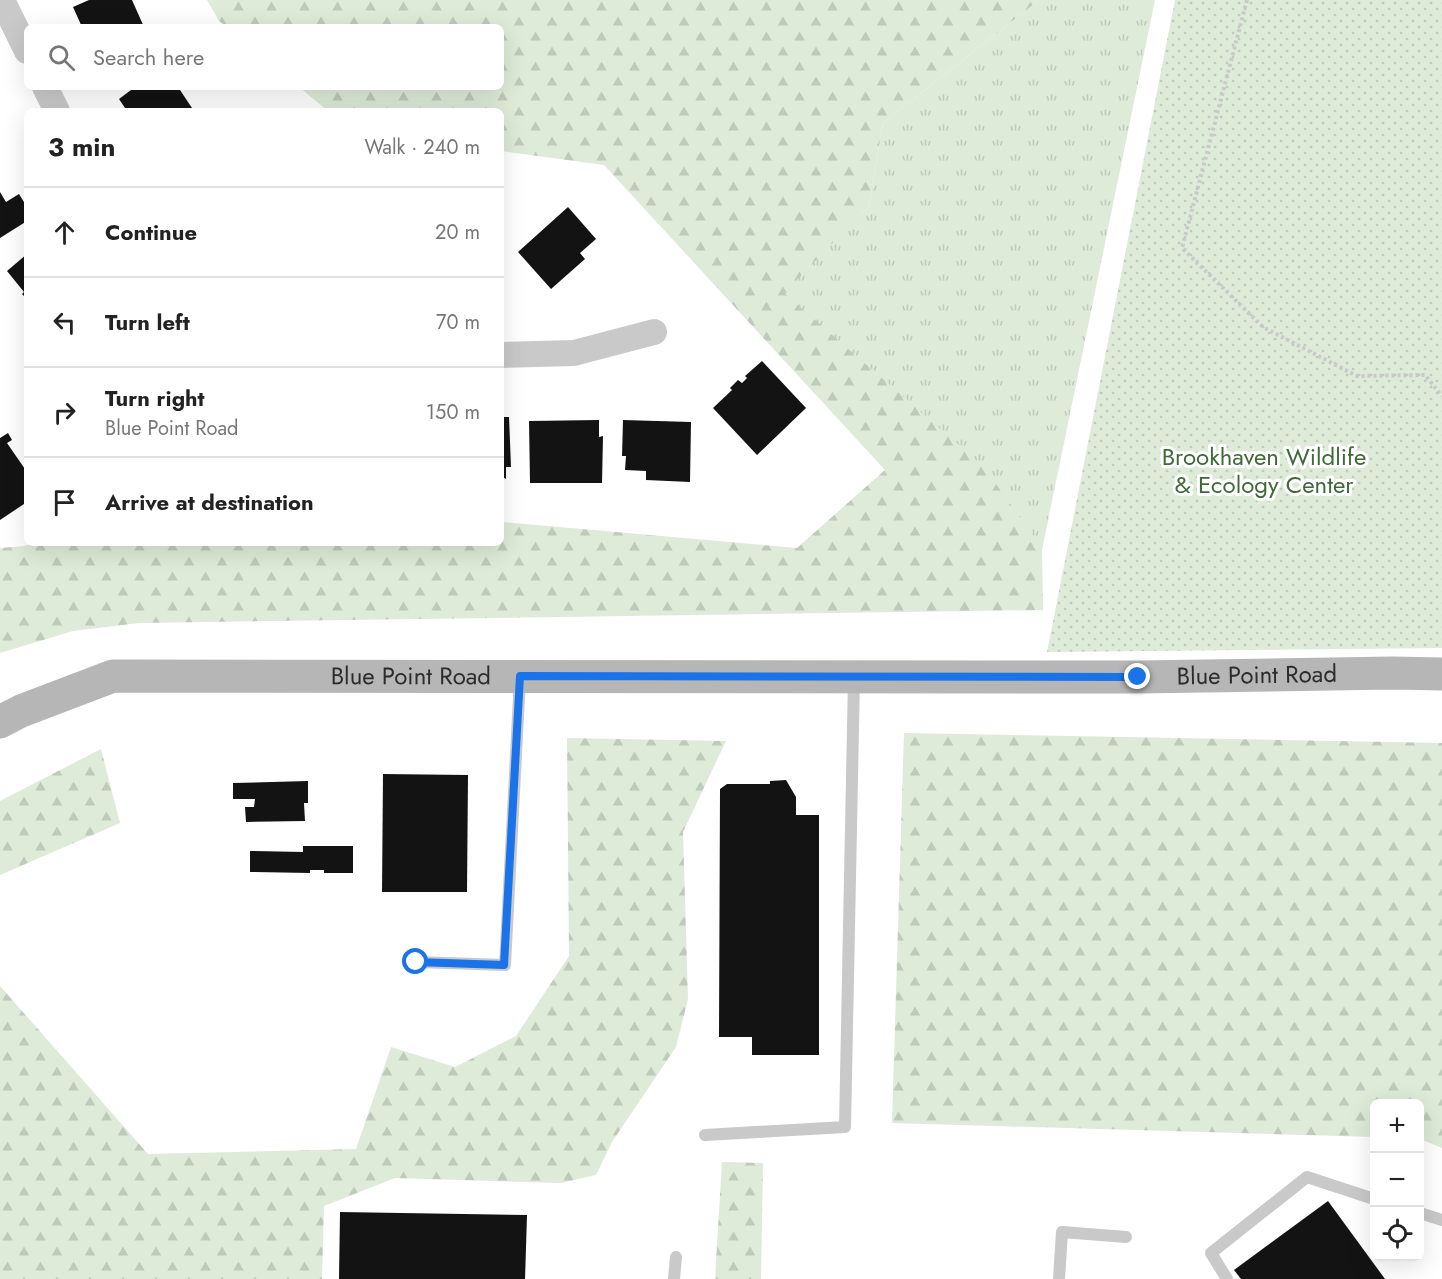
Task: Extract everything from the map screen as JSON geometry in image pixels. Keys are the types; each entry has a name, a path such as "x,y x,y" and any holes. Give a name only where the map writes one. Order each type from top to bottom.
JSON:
{"street":[{"path":"2,0 24,45"},
{"path":"46,90 56,108"},
{"path":"504,355 574,353 654,332"},
{"name":"Blue Point Road","path":"0,722 21,711 113,676 1138,677 1442,674"}],"lane":[{"path":"416,962 504,965 520,676"},
{"path":"705,1134 845,1127 854,677"},
{"path":"1227,1279 1211,1253 1307,1178 1370,1198"},
{"path":"1424,1215 1442,1220"},
{"path":"1059,1279 1062,1232 1126,1237"},
{"path":"674,1279 676,1257"}],"path":[{"path":"1247,0 1182,248 1263,327 1357,376 1425,375 1442,396"}],"green space":[{"path":"207,0 1039,0 883,123 869,206 784,293 983,466 1042,548 1043,610 139,623 73,631 0,653 0,548 24,546 504,546 504,522 797,548 885,470 604,165 504,151 504,108 324,108 303,90 504,90 504,24 223,24"},
{"path":"1039,0 1155,0 1042,550 783,293 869,206 883,123"},
{"name":"Brookhaven Wildlife & Ecology Center","path":"1175,0 1442,0 1442,648 1047,652"},
{"path":"904,733 1442,743 1442,1148 1424,1141 1424,1099 1370,1099 1370,1137 892,1123"},
{"path":"567,738 726,741 683,832 688,999 676,1047 612,1142 596,1175 561,1183 395,1178 324,1206 322,1279 0,1279 0,986 148,1154 356,1149 391,1047 455,1067 516,1036 569,956"},
{"path":"101,749 120,823 0,875 0,801"},
{"path":"722,1162 763,1163 761,1279 715,1279"}],"building":[{"path":"89,0 132,0 143,24 81,24 73,7"},
{"path":"131,90 180,90 192,108 125,108 119,99"},
{"path":"0,192 6,202 19,194 24,202 24,223 0,238"},
{"path":"568,207 596,239 580,253 585,259 551,289 518,252"},
{"path":"24,257 24,292 7,271"},
{"path":"762,361 806,408 757,455 713,408 732,390 730,388 738,380 742,383 747,378 745,376"},
{"path":"504,417 509,417 511,467 506,467 506,479 504,478"},
{"path":"599,420 599,437 603,436 602,483 530,483 529,421"},
{"path":"623,420 691,422 690,482 646,480 646,471 625,470 626,456 622,456"},
{"path":"8,433 12,440 7,443 24,468 24,504 0,520 0,438"},
{"path":"383,774 468,775 467,892 382,892"},
{"path":"786,780 796,797 796,815 819,815 819,1055 752,1055 752,1037 719,1037 720,789 727,784 770,784 770,781"},
{"path":"308,781 308,803 304,803 305,821 246,822 245,807 254,807 255,799 233,799 233,783"},
{"path":"303,846 353,846 353,873 324,873 324,870 310,870 310,873 250,872 250,851 303,852"},
{"path":"1328,1201 1385,1279 1241,1279 1234,1270"},
{"path":"340,1212 527,1215 525,1279 339,1279"}],"route":[{"path":"416,962 504,965 520,676 1138,677"}]}
